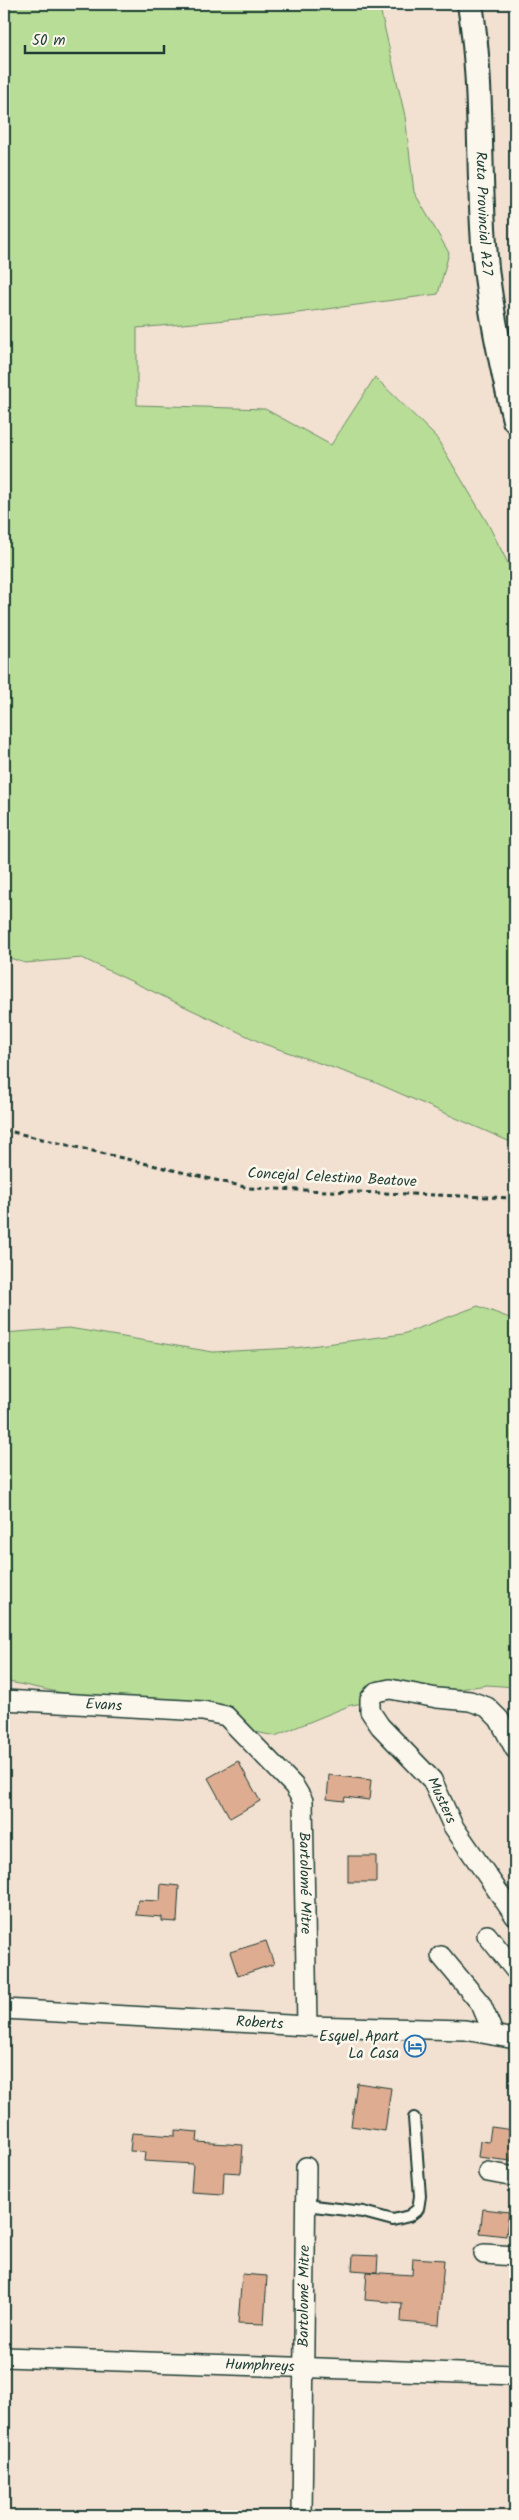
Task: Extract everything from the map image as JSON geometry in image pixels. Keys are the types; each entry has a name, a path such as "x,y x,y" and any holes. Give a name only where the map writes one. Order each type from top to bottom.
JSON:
{"street":[{"name":"Ruta Provincial A27","path":"470,4 477,47 486,267 497,344 515,420"},
{"name":"Musters","path":"515,1748 499,1720 487,1707 470,1701 437,1698 390,1689 376,1692 370,1699 370,1710 380,1726 432,1780 453,1826 515,1916"},
{"name":"Evans","path":"4,1700 203,1711 226,1716 294,1786 303,1801"},
{"name":"Bartolomé Mitre","path":"303,1801 307,2026"},
{"path":"487,1935 515,1970"},
{"path":"441,1956 481,2004 494,2035"},
{"name":"Roberts","path":"4,2009 307,2026 465,2030 515,2039"},
{"name":"Bartolomé Mitre","path":"302,2516 306,2167"},
{"path":"488,2172 515,2177"},
{"path":"484,2254 515,2256"},
{"name":"Humphreys","path":"4,2357 304,2366 515,2375"}],"lane":[{"path":"306,2205 363,2212 393,2220 409,2216 418,2209 420,2196 414,2118"}],"path":[{"name":"Concejal Celestino Beatove","path":"4,1130 250,1188 515,1198"}],"green space":[{"path":"4,4 379,4 405,116 414,192 449,253 438,294 283,315 137,328 137,405 265,409 331,445 375,377 436,437 487,522 515,577 515,1144 374,1082 264,1044 82,958 25,963 4,956"},
{"path":"478,1306 515,1320 515,1687 487,1685 351,1705 275,1736 4,1681 4,1333 69,1328 213,1352 295,1348 403,1334"}],"building":[{"path":"238,1761 260,1801 230,1818 208,1778"},
{"path":"329,1775 371,1780 369,1800 345,1797 344,1801 327,1799"},
{"path":"348,1856 376,1856 376,1882 348,1882"},
{"path":"161,1884 179,1886 177,1922 162,1921 162,1917 136,1915 138,1900 160,1901"},
{"path":"266,1941 274,1964 238,1976 230,1952"},
{"path":"357,2083 391,2088 385,2131 351,2126"},
{"path":"491,2127 514,2130 511,2161 478,2157 480,2141 489,2142"},
{"path":"175,2130 198,2132 197,2142 243,2145 241,2173 224,2172 223,2194 191,2192 193,2164 144,2161 145,2152 130,2151 132,2133 175,2136"},
{"path":"483,2209 509,2212 506,2236 480,2233"},
{"path":"353,2255 378,2256 377,2272 352,2270"},
{"path":"413,2258 444,2260 439,2325 401,2322 402,2303 365,2300 367,2272 412,2275"},
{"path":"242,2274 267,2276 264,2324 238,2323"}],"place":[{"name":"Esquel Apart La Casa","path":"415,2046"}]}
